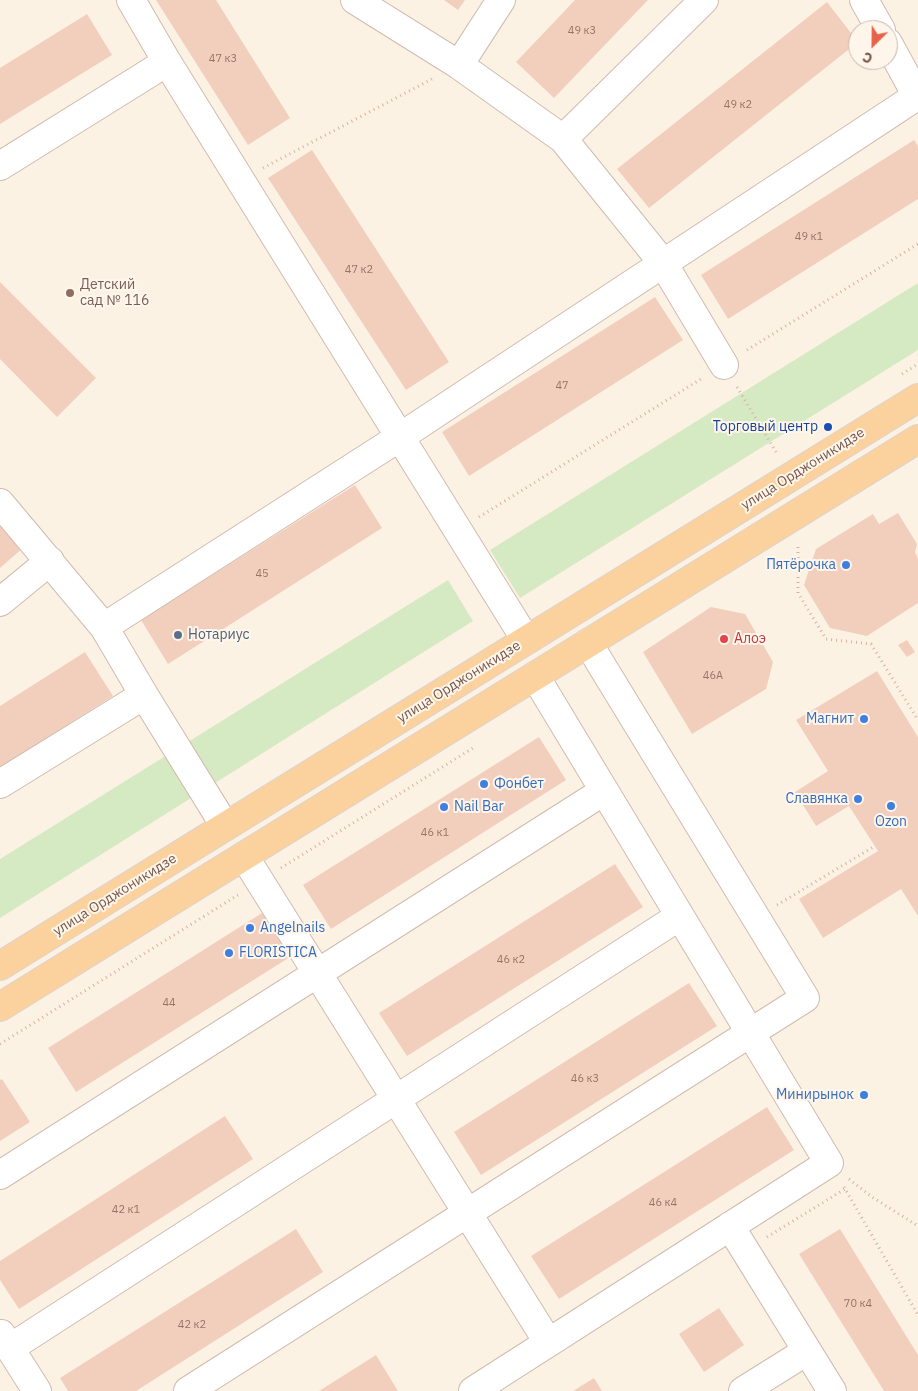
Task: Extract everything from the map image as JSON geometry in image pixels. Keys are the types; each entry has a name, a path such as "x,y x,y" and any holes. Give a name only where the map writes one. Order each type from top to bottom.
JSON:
{"main road":[{"name":"улица Орджоникидзе","path":"0,966 918,398"},
{"path":"0,1007 918,439"}],"lane":[{"path":"131,0 167,62 526,640"},
{"path":"459,65 502,0"},
{"path":"563,138 704,0"},
{"path":"864,0 875,20"},
{"path":"363,2 459,65 563,138 663,263 724,365"},
{"path":"0,166 167,62"},
{"path":"104,627 400,437 917,97 898,62"},
{"path":"0,503 104,627 225,826"},
{"path":"0,602 50,561"},
{"path":"188,1391 805,998 588,643"},
{"path":"473,1391 829,1163 535,676"},
{"path":"0,784 144,695"},
{"path":"0,1175 604,791"},
{"path":"244,856 548,1342"},
{"path":"37,1391 5,1341 396,1099 680,916"},
{"path":"730,1226 832,1391"},
{"path":"743,1391 807,1350"}],"path":[{"path":"240,180 459,65"},
{"path":"459,530 918,244"},
{"path":"724,365 776,452"},
{"path":"798,546 798,593 826,639 871,644 918,720"},
{"path":"756,918 875,846"},
{"path":"0,1044 239,894"},
{"path":"829,1163 918,1315"},
{"path":"829,1163 872,1196 918,1226"},
{"path":"745,1251 845,1189"}],"green space":[{"path":"918,283 918,350 520,598 490,550"},
{"path":"448,580 473,621 0,918 0,859"}],"building":[{"path":"156,0 216,0 290,118 248,145"},
{"path":"444,0 465,0 458,10"},
{"path":"575,0 648,0 554,98 516,62"},
{"path":"827,2 848,29 848,50 649,208 617,169"},
{"path":"87,14 112,55 0,124 0,68"},
{"path":"914,140 918,146 918,199 728,319 701,275"},
{"path":"312,150 449,362 406,390 268,178"},
{"path":"0,282 96,378 57,417 0,359"},
{"path":"655,297 683,340 469,476 442,432"},
{"path":"355,485 382,528 168,664 141,620"},
{"path":"898,513 917,544 915,552 918,559 918,603 867,636 830,628 804,585 816,549 873,514 879,524"},
{"path":"0,520 24,547 0,568"},
{"path":"711,607 745,614 773,662 766,689 692,734 643,652"},
{"path":"907,640 915,652 907,657 898,645"},
{"path":"85,652 113,696 0,767 0,706"},
{"name":"Славянка","path":"877,671 918,737 918,916 901,889 823,938 799,899 878,851 849,806 816,826 795,792 828,771 796,720"},
{"path":"539,737 566,780 331,929 303,885"},
{"path":"615,864 643,907 407,1056 379,1013"},
{"path":"262,913 290,957 76,1092 48,1048"},
{"path":"689,983 717,1026 481,1175 454,1132"},
{"path":"2,1079 30,1122 0,1141 0,1080"},
{"path":"767,1107 794,1150 559,1299 531,1256"},
{"path":"225,1116 253,1159 19,1309 0,1280 0,1261"},
{"path":"296,1229 323,1272 136,1391 68,1391 60,1378"},
{"path":"840,1229 918,1355 918,1391 884,1391 799,1254"},
{"path":"719,1308 744,1345 704,1372 679,1334"},
{"path":"376,1355 398,1391 319,1391"},
{"path":"594,1378 602,1391 573,1391"}],"place":[{"name":"Детский сад № 116","path":"70,293"},
{"name":"Торговый центр","path":"828,427"},
{"name":"Пятёрочка","path":"846,565"},
{"name":"Нотариус","path":"178,635"},
{"name":"Алоэ","path":"724,639"},
{"name":"Магнит","path":"864,719"},
{"name":"Фонбет","path":"484,784"},
{"name":"Славянка","path":"858,799"},
{"name":"Ozon","path":"891,806"},
{"name":"Nail Bar","path":"444,807"},
{"name":"Angelnails","path":"250,928"},
{"name":"FLORISTICA","path":"229,953"},
{"name":"Минирынок","path":"864,1095"}]}
